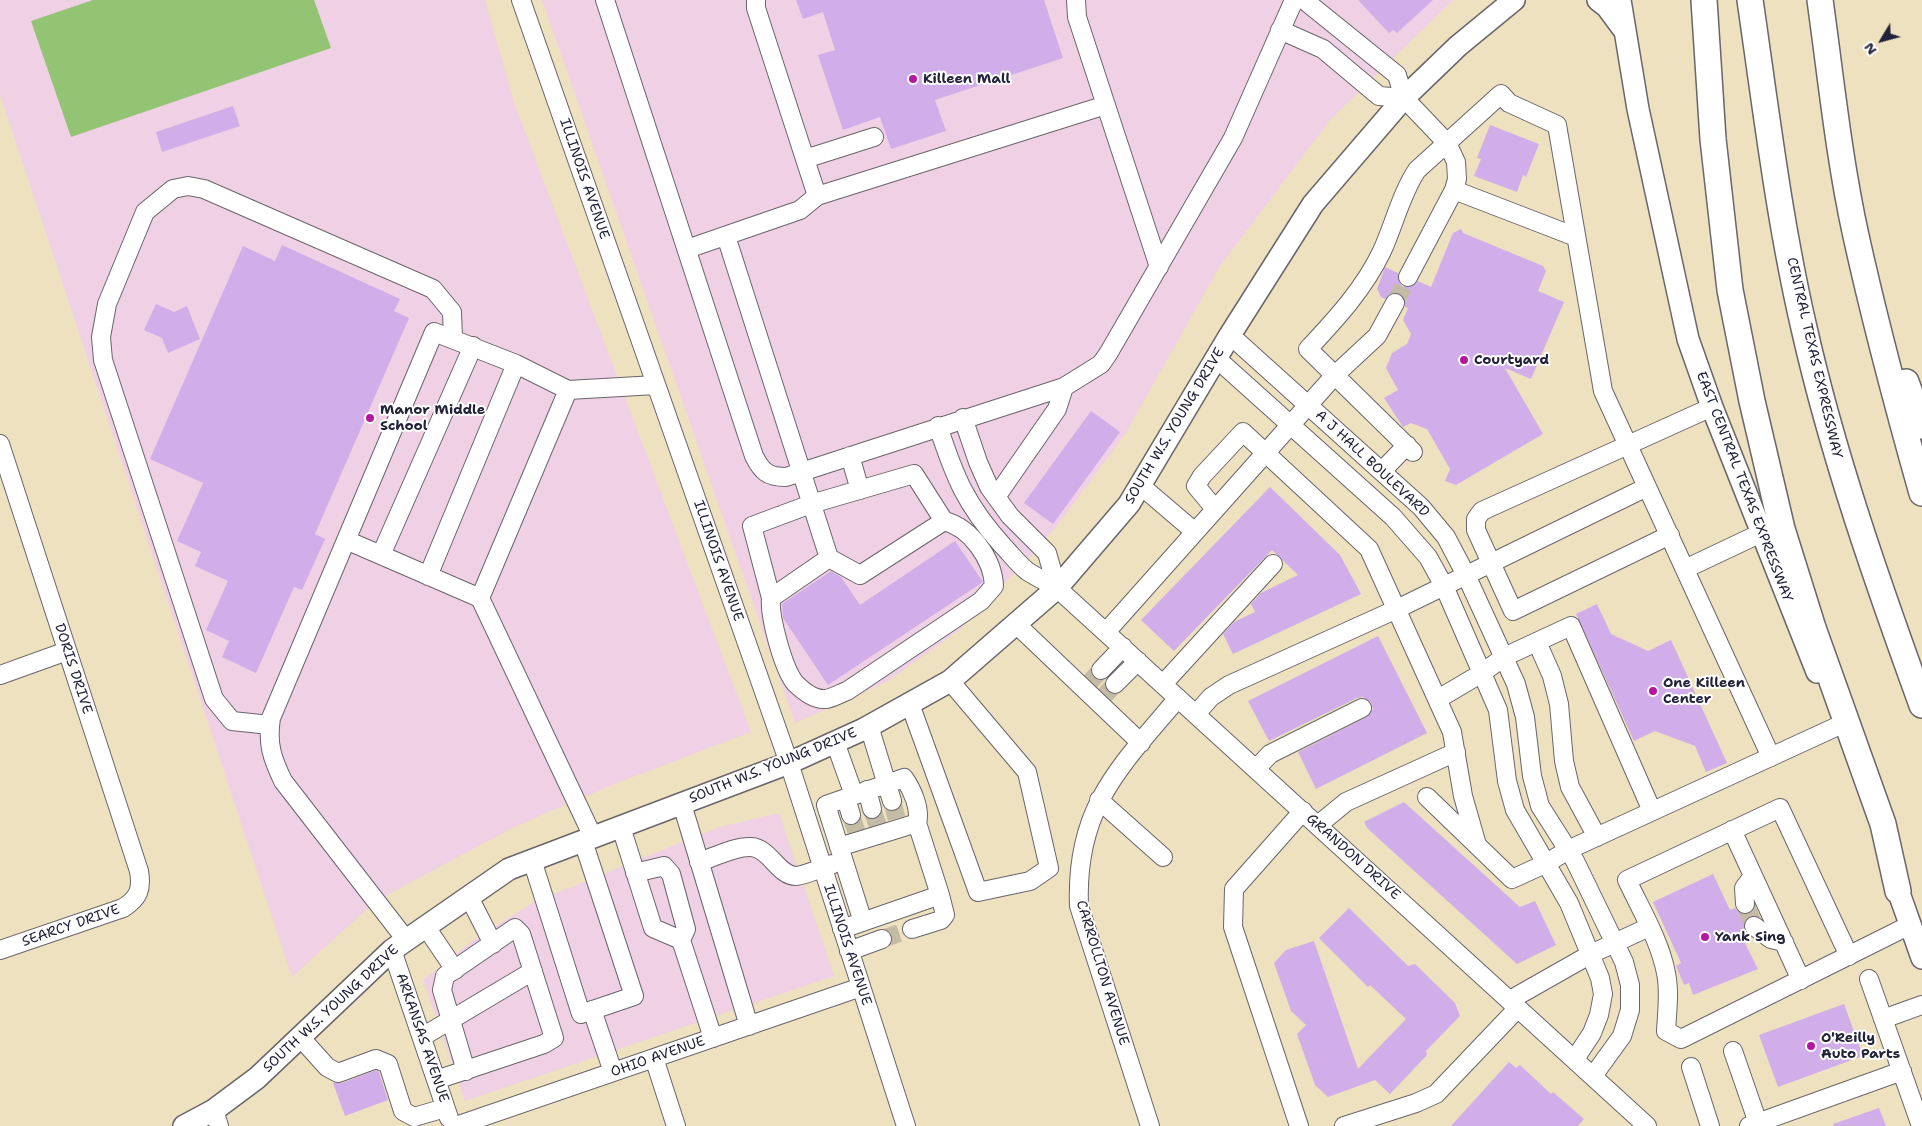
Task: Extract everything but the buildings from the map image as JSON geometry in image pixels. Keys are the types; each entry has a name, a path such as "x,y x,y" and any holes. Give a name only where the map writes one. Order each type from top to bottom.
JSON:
{"highway":[{"path":"1704,0 1713,139 1727,262 1752,401 1782,529 1813,628 1883,824 1898,891"},
{"name":"CENTRAL TEXAS EXPRESSWAY","path":"1750,0 1780,211 1804,328 1843,477 1922,705"},
{"path":"1820,0 1835,112 1855,234 1893,392 1922,493"},
{"path":"1855,234 1922,426"}],"main road":[{"name":"SOUTH W.S. YOUNG DRIVE","path":"184,1126 216,1118 399,946 509,869 789,763 869,726 950,681 1057,588 1129,504 1230,335 1313,204 1404,98 1458,46 1514,0"},
{"path":"1598,0 1607,7 1624,30"},
{"name":"EAST CENTRAL TEXAS EXPRESSWAY","path":"1620,0 1638,109 1688,339 1712,407 1838,726 1922,958"},
{"path":"1624,30 1631,0"}],"street":[{"name":"ILLINOIS AVENUE","path":"521,0 789,763 906,1126"},
{"path":"605,0 758,463 768,476 786,477 938,426 1064,387 1101,364 1233,138 1294,0"},
{"path":"756,0 756,8 817,196"},
{"path":"1076,0 1077,17 1159,267"},
{"path":"1304,0 1398,74 1404,98 1447,143 1456,162 1454,190 1408,277"},
{"path":"1280,30 1323,49 1379,96 1404,98"},
{"path":"1382,471 1410,448 1308,349 1360,290 1381,253 1410,181 1417,170 1501,94 1509,103 1557,125 1603,391 1771,757"},
{"path":"687,250 800,210 817,196 1106,106"},
{"path":"805,159 874,137"},
{"path":"270,725 232,721 214,699 103,360 101,337 107,304 145,212 173,189 188,186 204,189 433,289 452,312 453,338 516,364 568,390 656,385"},
{"path":"1454,190 1576,237"},
{"path":"726,236 830,558 860,575 944,521"},
{"path":"1308,405 1334,375 1377,336 1395,303"},
{"name":"ARKANSAS AVENUE","path":"451,1126 422,1037 399,946 283,781 273,761 268,738 271,718 434,332 453,338"},
{"name":"A J HALL BOULEVARD","path":"1230,335 1421,507 1446,537 1466,575 1516,684 1525,717 1532,776 1540,806 1576,861 1624,962 1630,985 1630,1010 1622,1036 1593,1076"},
{"path":"381,555 473,346"},
{"name":"A J HALL BOULEVARD","path":"1216,358 1413,537 1428,557 1444,586 1498,710 1507,781 1515,810 1532,843 1547,863 1569,903 1600,978 1603,994 1600,1015 1592,1033 1575,1059"},
{"path":"428,576 516,364"},
{"path":"996,496 1056,409 1064,387"},
{"path":"480,598 568,390"},
{"name":"A J HALL BOULEVARD","path":"1291,425 1308,405"},
{"path":"1670,535 1513,611 1476,530 1476,519 1482,512 1712,407"},
{"path":"963,418 989,487 1010,516 1047,553 1057,588"},
{"path":"1106,632 1291,425"},
{"name":"GRANDON DRIVE","path":"938,426 949,461 965,497 982,522 1026,570 1057,588 1123,647 1647,1126"},
{"path":"1215,509 1196,486 1202,476 1243,432 1369,549 1452,732 1463,796 1477,845"},
{"name":"DORIS DRIVE","path":"0,444 139,871 141,884 138,895"},
{"path":"850,456 860,490"},
{"path":"914,474 944,521 953,524 967,533 992,568 994,586 980,601 847,691 825,699 810,695 794,682 786,664 770,609 771,598 752,526 811,504 860,490 914,474"},
{"path":"1140,485 1195,532"},
{"path":"1196,714 1211,697 1228,685 1397,609 1647,487"},
{"path":"1685,569 1761,533"},
{"path":"346,540 480,598 588,839 634,996 581,1014 532,860"},
{"path":"771,598 830,558"},
{"path":"1163,684 1273,564"},
{"path":"1016,624 1086,686 1106,695 1141,743"},
{"path":"1438,699 1482,673 1504,657 1572,626 1652,811"},
{"path":"1537,642 1552,676 1559,704 1564,761 1570,787 1578,806 1597,837"},
{"path":"1101,670 1123,647"},
{"path":"0,675 68,651"},
{"path":"1106,695 1138,661"},
{"path":"910,704 978,892 1030,881 1049,868 1027,772 950,681"},
{"name":"CARROLLTON AVENUE","path":"1150,1126 1079,906 1078,878 1087,827 1099,800 1141,743 1178,698"},
{"path":"1256,768 1270,754 1362,708"},
{"path":"869,726 892,802"},
{"path":"1428,797 1512,879 1547,863 1568,850 1838,726"},
{"path":"835,742 855,794 877,823"},
{"path":"1318,825 1346,802 1456,752"},
{"path":"863,922 826,804 904,778 910,786 919,816 918,823 945,915 941,920 912,929"},
{"path":"851,815 855,794"},
{"path":"1099,800 1163,857"},
{"path":"682,804 749,1026"},
{"path":"1849,956 1780,808 1627,880 1661,953 1666,975 1668,1000 1666,1031 1681,1039 1801,980 1849,956 1910,925"},
{"path":"1299,1126 1233,927 1234,889 1303,811"},
{"path":"700,862 740,849 753,847 765,853 787,874 797,876 822,867 842,854 858,837 877,823 918,823"},
{"path":"621,827 653,928 681,940"},
{"path":"1732,830 1801,980"},
{"path":"635,872 664,866 671,874 686,929 681,940 713,1038"},
{"path":"1745,904 1744,888 1753,876"},
{"name":"SEARCY DRIVE","path":"0,950 123,908 138,895"},
{"path":"842,929 940,895"},
{"path":"469,897 493,944"},
{"path":"1754,926 1770,939 1784,942"},
{"path":"426,927 455,970"},
{"path":"1344,1126 1436,1094 1514,1004 1591,954 1649,927"},
{"path":"436,1080 466,1071 544,1044 554,1038 521,934 515,928 445,976 442,990 466,1071"},
{"path":"849,951 882,939"},
{"path":"422,1037 533,971"},
{"path":"1869,979 1921,1126"},
{"name":"OHIO AVENUE","path":"456,1126 861,987"},
{"path":"1883,1019 1922,1005"},
{"path":"592,1010 613,1072"},
{"path":"300,1037 327,1067 338,1073 376,1059 388,1064 402,1111 414,1117 445,1108"},
{"path":"1733,1051 1763,1123 1902,1071"},
{"path":"654,1058 676,1126"},
{"path":"1691,1067 1710,1126"}],"shaded area":[{"name":"Manor Middle School","path":"0,0 485,0 515,105 751,732 617,783 514,827 376,901 292,977 0,94"},
{"path":"542,0 1453,0 1330,120 1220,266 1124,436 1056,527 1028,559 960,630 886,682 795,723"},
{"path":"779,813 834,976 465,1101 423,980 475,939 534,902 720,827"}],"green space":[{"path":"93,0 314,0 331,48 71,137 31,21"}],"tunnel":[{"path":"1395,303 1408,277"},
{"path":"1089,683 1101,670"},
{"path":"1103,697 1115,684"},
{"path":"892,801 897,820"},
{"path":"872,809 878,826"},
{"path":"851,815 857,833"},
{"path":"1745,904 1754,926"},
{"path":"882,939 912,929"}],"place":[{"name":"Killeen Mall","path":"913,79"},
{"name":"Courtyard","path":"1464,360"},
{"name":"Manor Middle School","path":"370,418"},
{"name":"One Killeen Center","path":"1653,691"},
{"name":"Yank Sing","path":"1705,937"},
{"name":"O'Reilly Auto Parts","path":"1811,1046"}]}
